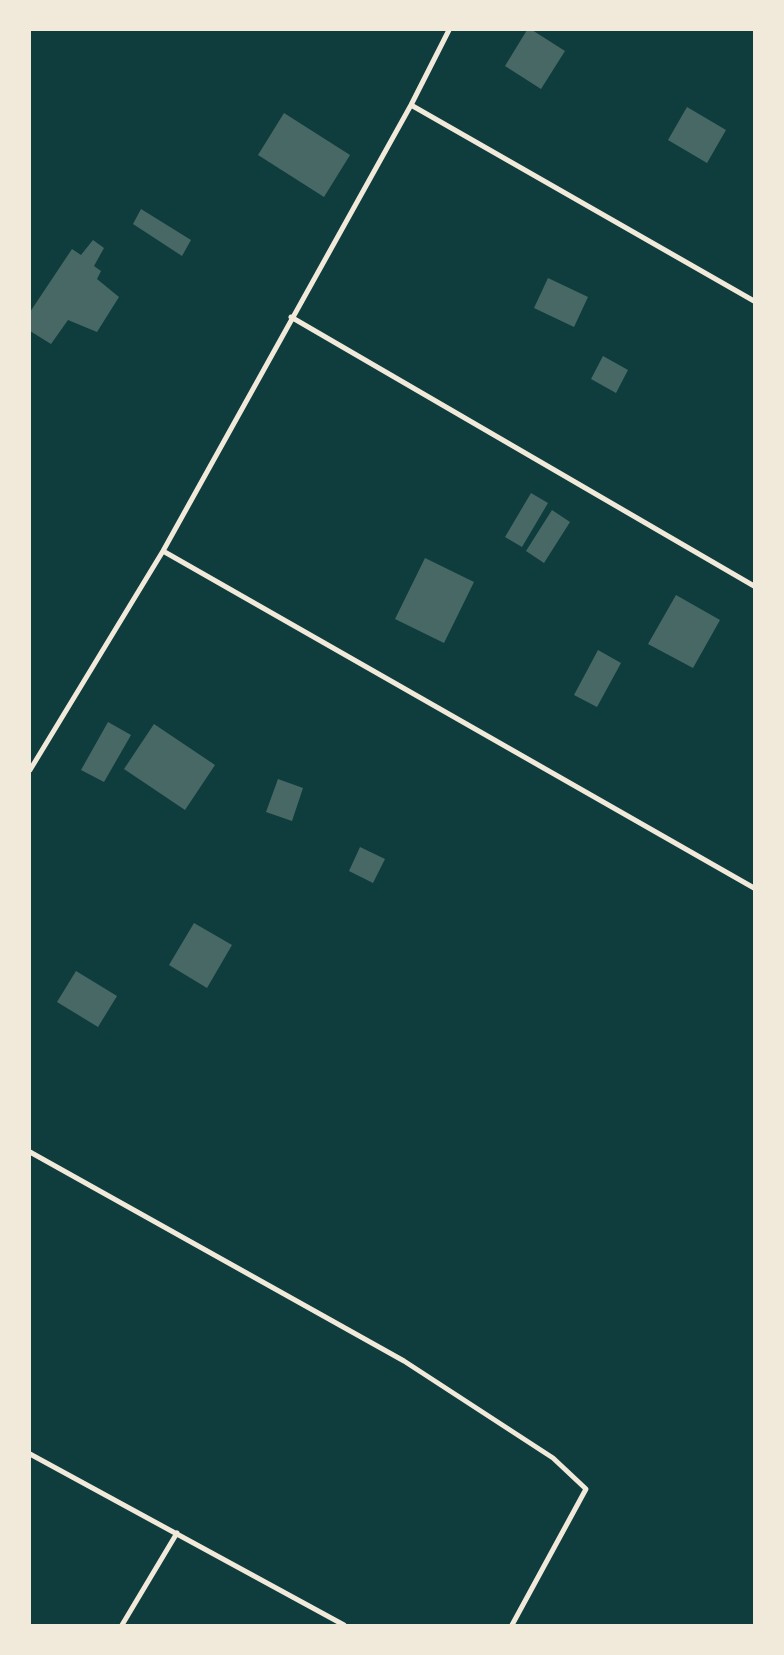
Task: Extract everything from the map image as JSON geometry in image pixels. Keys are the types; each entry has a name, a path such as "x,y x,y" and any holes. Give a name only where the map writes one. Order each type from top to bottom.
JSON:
{"street":[{"path":"30,770 163,550 411,105 449,30"},
{"path":"411,105 754,301"},
{"path":"292,317 754,586"},
{"path":"163,550 754,888"},
{"path":"30,1152 404,1361 553,1458 586,1489 512,1625"},
{"path":"30,1454 344,1625"},
{"path":"122,1625 176,1533"}],"building":[{"path":"527,30 532,30 565,51 541,89 505,66"},
{"path":"687,107 726,130 707,163 668,140"},
{"path":"284,113 350,155 324,197 258,155"},
{"path":"141,209 191,240 182,256 133,224"},
{"path":"93,240 104,248 94,266 101,271 97,279 119,297 97,332 68,320 51,344 30,331 30,312 72,249 81,255"},
{"path":"548,278 588,297 574,327 534,308"},
{"path":"603,356 628,370 616,393 591,379"},
{"path":"531,493 548,503 522,547 505,537"},
{"path":"552,510 570,522 544,563 526,551"},
{"path":"425,558 474,582 444,643 395,619"},
{"path":"676,595 720,620 693,668 648,644"},
{"path":"598,650 621,663 597,707 574,695"},
{"path":"108,722 131,735 104,782 81,770"},
{"path":"154,724 215,765 185,810 124,769"},
{"path":"278,779 303,788 292,821 266,812"},
{"path":"360,847 385,859 373,883 349,871"},
{"path":"194,923 232,945 207,988 169,965"},
{"path":"76,971 117,996 98,1027 57,1002"}]}
